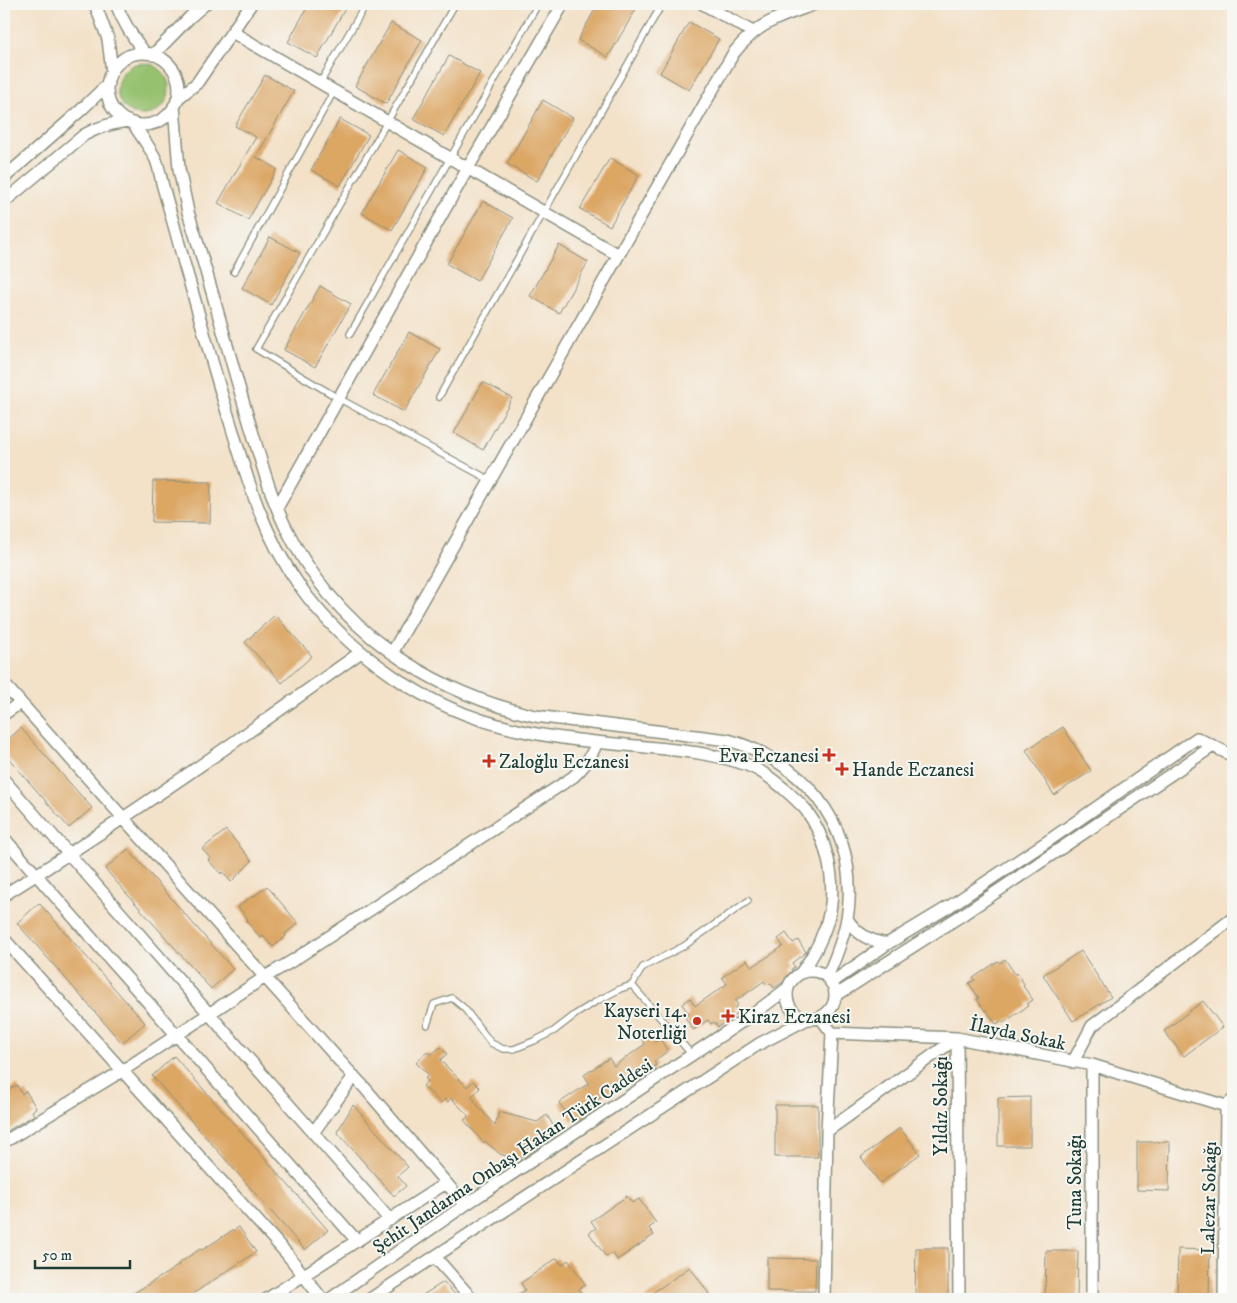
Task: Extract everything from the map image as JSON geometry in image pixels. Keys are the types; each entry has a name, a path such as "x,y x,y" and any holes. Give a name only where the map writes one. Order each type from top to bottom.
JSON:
{"street":[{"path":"95,4 108,39 112,72"},
{"path":"116,4 130,34 149,54"},
{"path":"149,54 205,4"},
{"path":"4,202 84,135 95,129 106,125 130,122 148,124 163,118 197,83 251,4"},
{"path":"277,508 468,168 563,4"},
{"path":"703,4 753,32"},
{"path":"392,653 733,54 753,32 815,4"},
{"path":"232,32 618,255"},
{"path":"807,1019 800,1017 790,1008 787,995 788,988 791,982 802,973 817,950 829,913 832,891 828,864 820,838 810,816 797,800 770,778 745,764 702,753 597,742 520,731 472,716 427,697 395,678 361,652 326,619 298,585 258,511 224,404 156,160 130,122 119,115 114,109 108,95 108,84 112,72 122,60 129,56 149,54 167,62 176,75 179,91 176,103 179,169 188,212 247,416 277,508 304,560 327,593 353,622 392,653 448,687 484,702 535,716 728,740 756,749 795,774 822,803 834,825 843,849 848,874 849,900 847,919 829,980"},
{"path":"4,178 108,84"},
{"path":"4,895 123,818 272,716 361,652"},
{"path":"4,684 354,1076 465,1205"},
{"path":"4,714 20,702"},
{"path":"829,980 950,906 1197,738 1233,756"},
{"path":"4,1142 122,1071 573,777 589,759 597,742"},
{"path":"835,996 964,913 1212,746"},
{"path":"4,780 390,1220"},
{"path":"4,838 356,1241"},
{"path":"1074,1062 1092,1026 1233,918"},
{"path":"847,919 866,938 887,944"},
{"path":"4,939 287,1254 322,1299"},
{"path":"370,1299 759,1044 807,1019 826,1014 834,1002 835,996 829,980 815,972 802,973"},
{"name":"Şehit Jandarma Onbaşı Hakan Türk Caddesi","path":"330,1299 465,1205 752,1015 788,988"},
{"path":"820,1017 832,1033 827,1131 824,1299"},
{"name":"Yıldız Sokağı","path":"832,1033 958,1038 959,1299"},
{"name":"İlayda Sokak","path":"827,1131 958,1038 1092,1065 1231,1103"},
{"name":"Tuna Sokağı","path":"1092,1065 1092,1299"},
{"path":"314,1133 354,1076"},
{"name":"Lalezar Sokağı","path":"1224,1299 1229,1265 1231,1103"},
{"path":"267,1299 446,1183"},
{"path":"435,1257 472,1299"},
{"path":"384,1290 392,1299"}],"lane":[{"path":"320,83 366,4"},
{"path":"455,4 256,349 338,398 490,480"},
{"path":"350,334 538,4"},
{"path":"439,397 662,4"},
{"path":"234,272 334,91"},
{"path":"427,1025 434,1004 452,998 464,1008 491,1042 503,1049 514,1049 554,1031 597,1001 620,988 632,985 643,966 684,946 748,900"},
{"path":"632,985 692,1055"}],"green space":[{"path":"138,63 148,63 157,67 165,75 169,89 165,103 157,111 148,115 138,115 129,111 121,103 117,94 117,84 121,75 129,67"}],"building":[{"path":"309,4 340,4 346,7 317,58 288,42"},
{"path":"598,4 639,4 608,57 578,40"},
{"path":"689,22 719,39 689,90 660,73"},
{"path":"391,23 422,40 386,104 355,86"},
{"path":"449,56 480,73 444,136 413,119"},
{"path":"265,75 294,91 256,157 277,169 248,220 218,203 256,137 235,126"},
{"path":"543,100 573,118 537,181 507,164"},
{"path":"340,119 369,135 340,186 311,170"},
{"path":"398,150 428,167 392,230 362,213"},
{"path":"610,158 639,175 610,226 580,209"},
{"path":"483,201 513,218 477,281 447,264"},
{"path":"270,237 300,253 271,305 242,288"},
{"path":"559,245 588,262 559,313 530,296"},
{"path":"320,286 351,304 315,367 284,350"},
{"path":"409,332 440,349 404,412 373,395"},
{"path":"483,382 512,398 483,450 454,433"},
{"path":"153,481 211,482 210,523 152,522"},
{"path":"275,615 312,656 282,683 245,642"},
{"path":"1063,727 1091,771 1054,795 1026,750"},
{"path":"21,728 92,808 69,828 4,753 4,743"},
{"path":"226,830 252,861 231,882 223,872 221,874 208,860 210,858 202,849"},
{"path":"128,849 233,969 211,989 105,869"},
{"path":"267,886 298,923 273,947 263,936 261,938 246,921 248,919 238,907"},
{"path":"39,903 145,1023 122,1043 17,923"},
{"path":"786,933 793,943 798,940 806,952 792,963 795,967 791,969 794,975 774,988 771,983 767,985 764,981 735,1001 738,1005 735,1008 738,1013 718,1027 714,1022 711,1024 708,1020 693,1030 685,1017 689,1014 682,1004 690,998 695,1006 727,984 722,977 747,960 752,967 772,954 783,946 778,939"},
{"path":"1081,951 1111,997 1073,1021 1043,975"},
{"path":"1005,959 1015,974 1017,973 1033,1000 1027,1004 1028,1006 1003,1023 1002,1021 996,1024 977,999 979,998 969,983 975,980 973,978 998,961 1000,963"},
{"path":"1203,1001 1223,1027 1184,1056 1164,1031"},
{"path":"648,1032 655,1042 660,1039 668,1051 654,1061 656,1065 653,1068 655,1070 634,1084 633,1082 629,1084 626,1080 597,1100 600,1104 597,1106 598,1108 577,1122 576,1120 573,1122 559,1103 589,1083 584,1075 609,1058 614,1066 645,1044 640,1037"},
{"path":"440,1047 447,1054 440,1060 467,1087 473,1081 480,1088 471,1097 495,1126 499,1112 537,1122 547,1115 558,1134 526,1156 513,1158 500,1154 485,1141 484,1143 464,1120 469,1116 451,1098 448,1102 445,1099 441,1103 423,1086 428,1081 425,1078 429,1075 416,1063 427,1052 431,1055"},
{"path":"174,1056 328,1230 305,1250 152,1076"},
{"path":"17,1085 22,1094 26,1091 36,1108 32,1111 34,1115 4,1133 4,1093"},
{"path":"1030,1097 1030,1146 998,1146 998,1098"},
{"path":"353,1105 408,1167 398,1176 406,1186 394,1196 337,1132"},
{"path":"775,1105 818,1105 818,1157 775,1157"},
{"path":"900,1128 920,1154 880,1183 861,1157"},
{"path":"1137,1142 1170,1142 1169,1191 1137,1190"},
{"path":"627,1196 632,1203 639,1199 656,1223 649,1228 654,1235 617,1260 613,1253 606,1257 589,1233 596,1228 591,1221"},
{"path":"239,1227 256,1252 185,1299 124,1299 167,1273 200,1249 202,1250"},
{"path":"916,1248 948,1248 948,1297 915,1297"},
{"path":"1178,1249 1210,1250 1209,1298 1177,1298"},
{"path":"1046,1251 1078,1251 1077,1299 1045,1299"},
{"path":"557,1258 562,1265 568,1260 586,1285 579,1289 586,1299 512,1299 525,1290 521,1283"},
{"path":"767,1258 816,1259 815,1291 767,1291"},
{"path":"690,1267 709,1294 701,1299 644,1299"},
{"path":"444,1282 459,1299 416,1299"}],"place":[{"name":"Eva Eczanesi","path":"829,755"},
{"name":"Zaloğlu Eczanesi","path":"489,761"},
{"name":"Hande Eczanesi","path":"842,769"},
{"name":"Kiraz Eczanesi","path":"728,1016"},
{"name":"Kayseri 14. Noterliği","path":"697,1021"}]}
